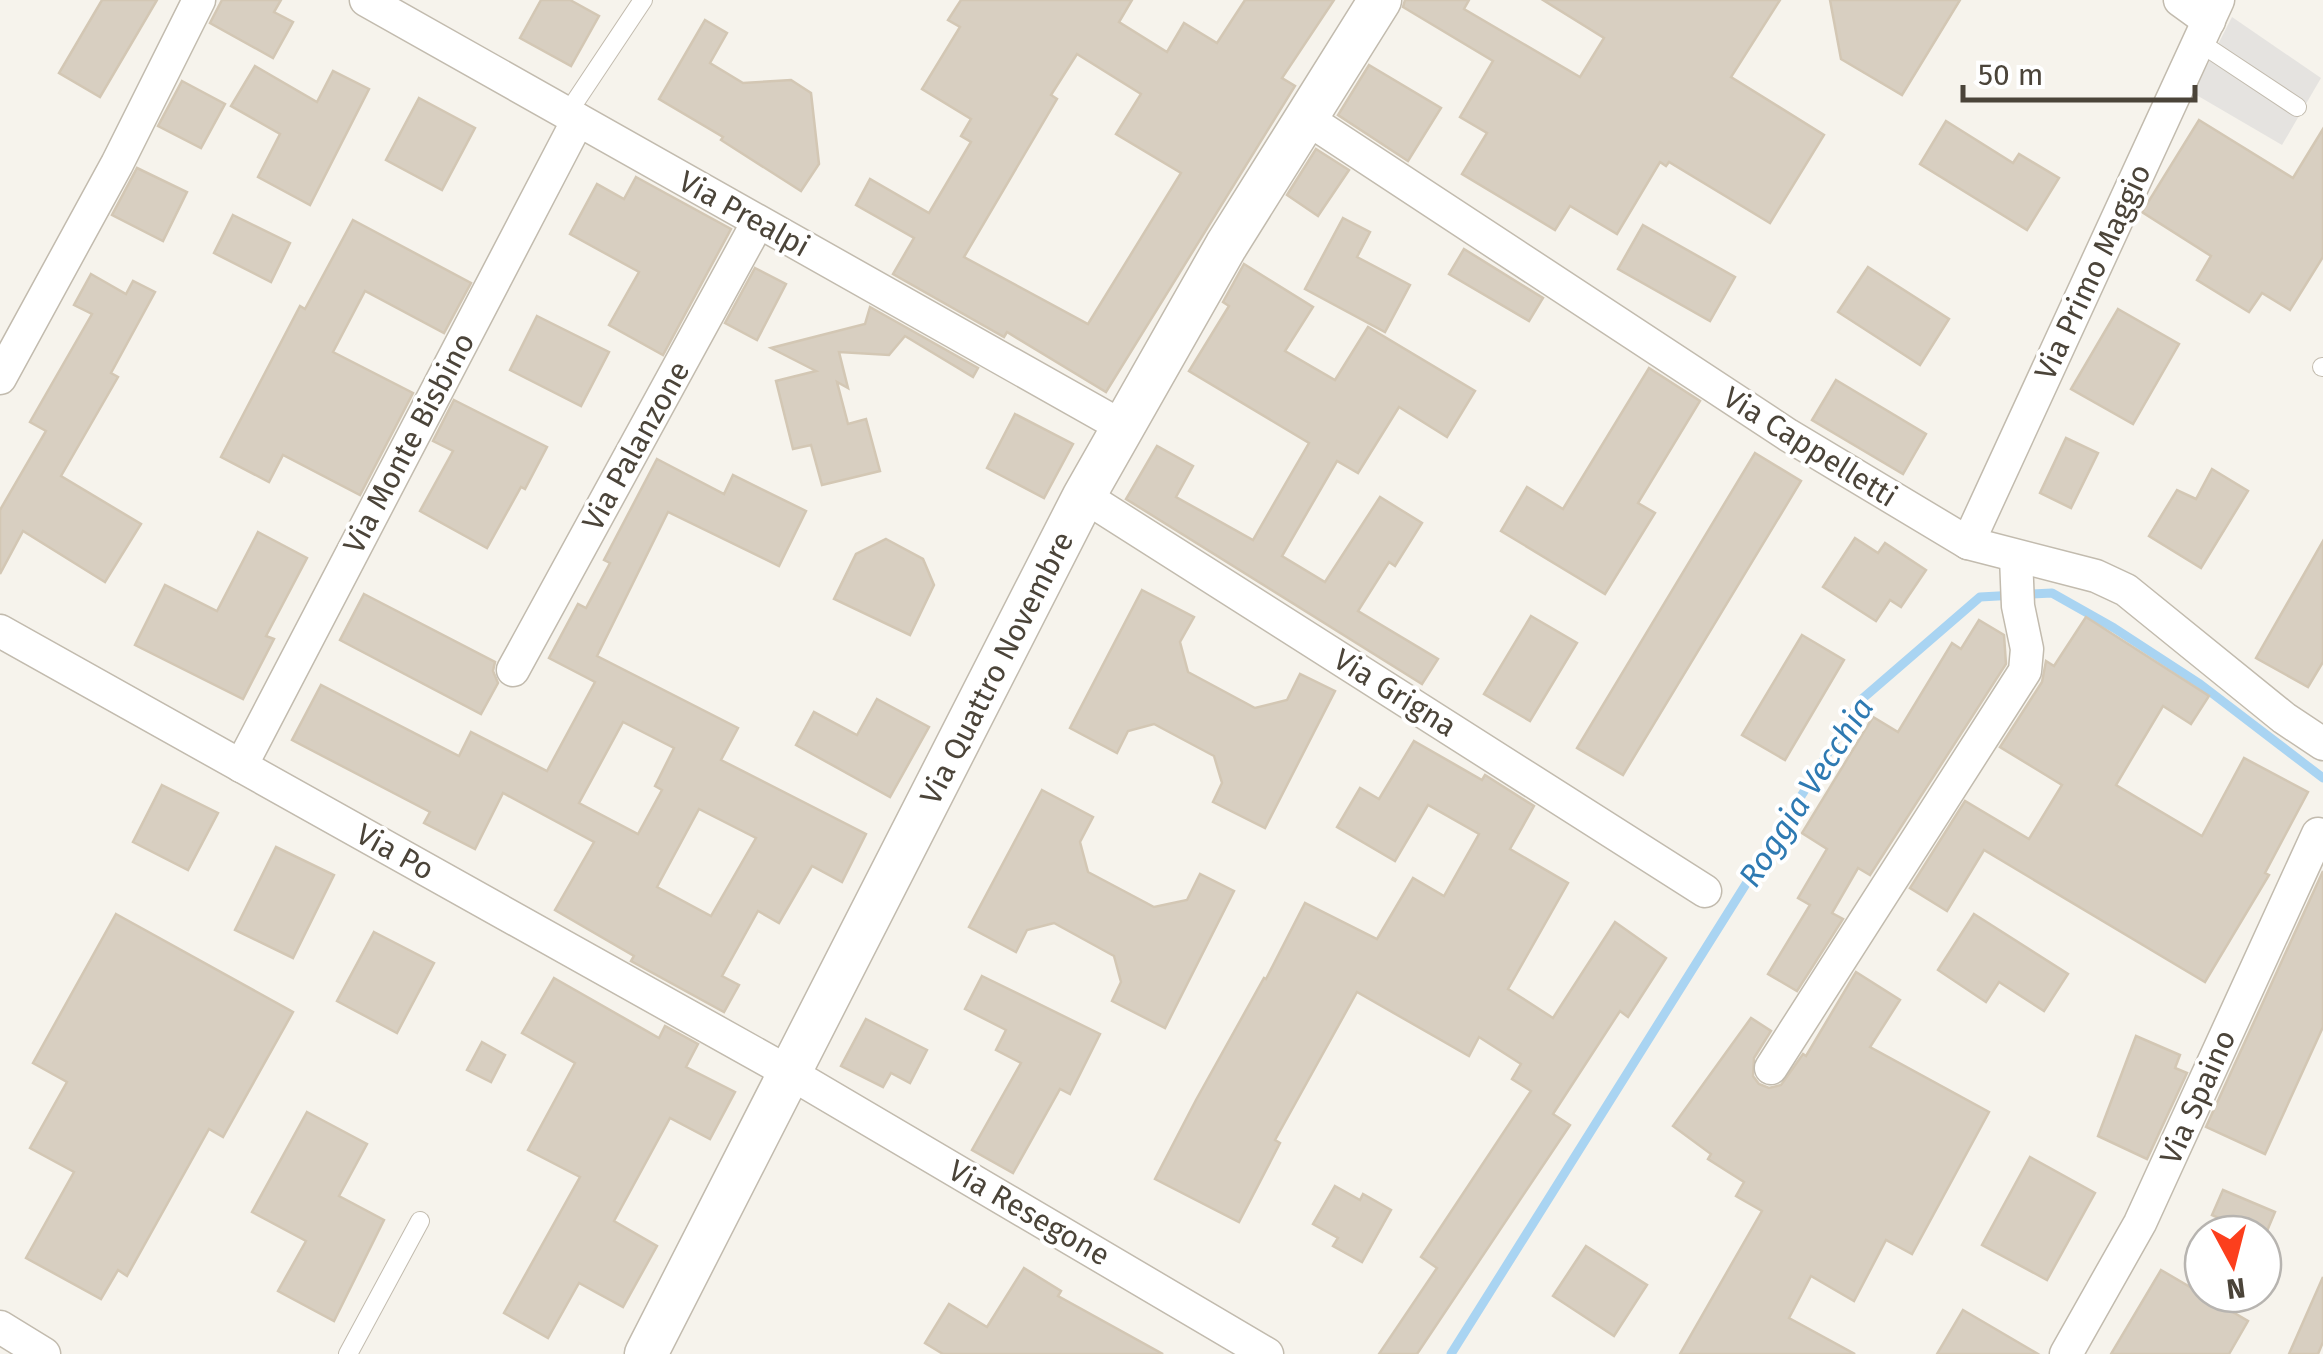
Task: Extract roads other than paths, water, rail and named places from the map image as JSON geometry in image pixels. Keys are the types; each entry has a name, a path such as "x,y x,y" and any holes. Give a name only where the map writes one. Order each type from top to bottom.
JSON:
{"street":[{"path":"0,378 117,164 199,0"},
{"name":"Via Prealpi","path":"366,0 1123,427"},
{"name":"Via Quattro Novembre","path":"646,1354 1084,496 1226,246 1380,0"},
{"path":"2180,0 2209,21"},
{"name":"Via Primo Maggio","path":"1968,544 2209,21"},
{"name":"Via Monte Bisbino","path":"241,766 572,117"},
{"name":"Via Cappelletti","path":"1306,118 1788,434 1968,544 2016,581 2096,576 2126,590 2318,731"},
{"name":"Via Palanzone","path":"514,670 758,222"},
{"name":"Via Grigna","path":"1084,496 1705,891"},
{"path":"1770,1068 2021,679 2028,656 2016,581"},
{"name":"Via Po","path":"0,631 790,1073"},
{"name":"Via Spaino","path":"2066,1354 2140,1223 2318,834"},
{"name":"Via Resegone","path":"790,1073 1268,1354"},
{"path":"0,1327 44,1354"}],"lane":[{"path":"572,117 643,0"},
{"path":"2209,21 2297,106"},
{"path":"348,1354 420,1220"}],"waterway":[{"name":"Roggia Vecchia","path":"1451,1354 1862,699 1980,597 2052,593 2200,684 2323,778"}]}
